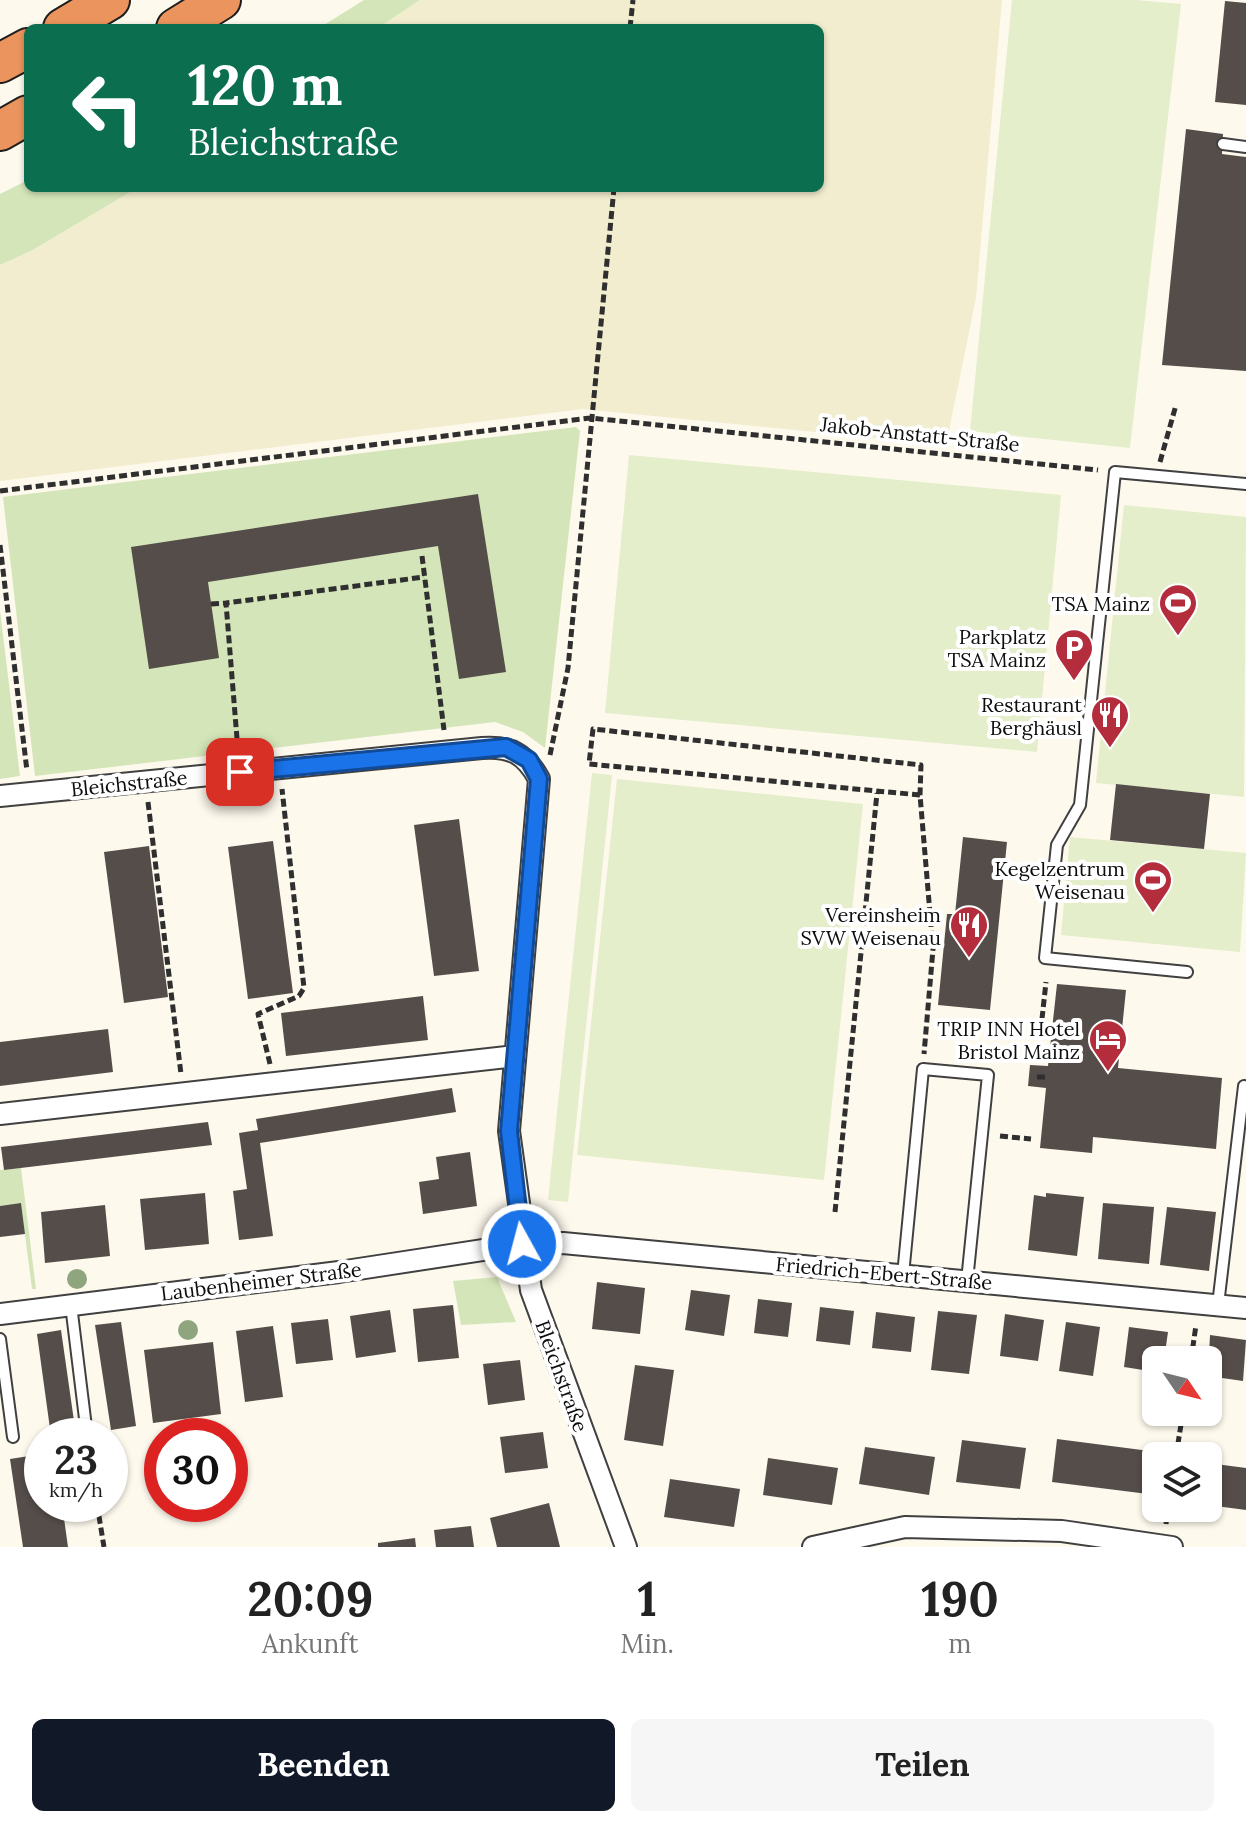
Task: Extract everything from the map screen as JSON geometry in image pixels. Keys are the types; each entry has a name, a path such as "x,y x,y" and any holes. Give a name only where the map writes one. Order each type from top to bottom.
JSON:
{"highway":[{"path":"70,24 110,0"},
{"path":"182,24 221,0"},
{"path":"0,63 24,50"},
{"path":"0,131 24,117"}],"street":[{"name":"Bleichstraße","path":"0,796 447,751 506,747 529,760 539,779 509,1131 522,1244 531,1290 626,1547"},
{"path":"0,1114 515,1056"},
{"name":"Friedrich-Ebert-Straße","path":"522,1244 563,1243 1246,1308"},
{"name":"Laubenheimer Straße","path":"0,1314 339,1272 522,1244"},
{"path":"813,1547 905,1527 1062,1531 1172,1547"}],"lane":[{"path":"1223,144 1246,147"},
{"path":"1187,972 1045,958 1057,845 1080,805 1115,472 1246,484"},
{"path":"903,1275 923,1069 988,1075 967,1281"},
{"path":"1209,1305 1244,1086"},
{"path":"71,1305 85,1418"},
{"path":"0,1339 13,1437"}],"path":[{"path":"630,24 633,0"},
{"path":"546,765 555,743 568,668 614,192"},
{"path":"1156,476 1176,405"},
{"name":"Jakob-Anstatt-Straße","path":"0,491 590,418 1115,472"},
{"path":"0,545 29,793"},
{"path":"422,556 447,751"},
{"path":"211,604 424,577"},
{"path":"226,603 240,772"},
{"path":"920,795 589,764 593,729 921,765 920,795 933,949 923,1069"},
{"path":"275,1083 258,1014 299,996 304,988 279,768"},
{"path":"145,781 184,1093"},
{"path":"835,1212 877,793"},
{"path":"1042,1019 1046,982"},
{"path":"1037,1077 1047,1077"},
{"path":"982,1134 1031,1139"},
{"path":"1196,1346 1209,1305"},
{"path":"100,1522 104,1547"}],"shaded area":[{"path":"420,0 1002,0 976,298 946,445 583,409 0,481 0,265 31,251 130,192 824,192 824,24 384,24"}],"green space":[{"path":"364,0 420,0 384,24 325,24"},
{"path":"1012,0 1136,0 1181,4 1130,448 970,431"},
{"path":"24,182 24,192 130,192 31,251 0,265 0,194"},
{"path":"576,427 580,431 545,748 523,732 495,722 35,776 3,497"},
{"path":"629,455 1061,495 1037,752 605,713"},
{"name":"TSA Mainz","path":"1124,505 1246,517 1244,797 1096,783"},
{"path":"0,610 20,776 0,779"},
{"path":"592,773 612,775 568,1202 548,1200"},
{"path":"617,779 863,804 824,1180 577,1155"},
{"name":"Kegelzentrum Weisenau","path":"1070,837 1246,853 1240,952 1061,935"},
{"path":"21,1168 36,1289 32,1289 21,1204 0,1206 0,1170"},
{"path":"497,1277 516,1322 461,1325 453,1281"}],"building":[{"path":"1225,1 1246,3 1246,105 1215,102"},
{"path":"1186,129 1223,134 1222,154 1246,157 1246,371 1162,365"},
{"path":"478,494 506,672 459,679 438,546 208,582 219,658 149,669 131,547"},
{"path":"1116,784 1210,794 1204,849 1110,840"},
{"path":"459,819 479,971 434,976 414,825"},
{"name":"Vereinsheim SVW Weisenau","path":"963,837 1007,842 990,1010 938,1005 947,914 955,914"},
{"path":"273,841 293,993 248,999 228,847"},
{"path":"149,846 168,997 124,1003 104,852"},
{"name":"TRIP INN Hotel Bristol Mainz","path":"1057,984 1126,990 1118,1068 1222,1078 1216,1149 1093,1137 1092,1153 1040,1148 1046,1088 1028,1086 1030,1065 1048,1066"},
{"path":"423,996 428,1040 286,1056 281,1013"},
{"path":"108,1029 113,1072 0,1086 0,1042"},
{"path":"452,1088 456,1112 260,1143 273,1236 239,1240 233,1191 247,1189 239,1133 258,1130 256,1119"},
{"path":"208,1122 212,1145 4,1170 1,1147"},
{"path":"470,1152 477,1206 423,1214 419,1182 439,1179 436,1157"},
{"path":"205,1193 209,1244 145,1250 140,1199"},
{"path":"1046,1193 1084,1197 1077,1256 1028,1250 1034,1195 1046,1197"},
{"path":"21,1203 25,1234 0,1237 0,1206"},
{"path":"1103,1203 1154,1207 1149,1264 1098,1259"},
{"path":"105,1205 110,1256 45,1263 41,1212"},
{"path":"1167,1207 1216,1212 1209,1271 1160,1265"},
{"path":"597,1282 645,1288 640,1334 592,1329"},
{"path":"691,1290 730,1295 724,1336 685,1330"},
{"path":"758,1299 792,1303 788,1337 754,1333"},
{"path":"453,1305 459,1358 418,1362 413,1309"},
{"path":"820,1307 854,1311 850,1345 816,1341"},
{"path":"390,1310 396,1352 356,1358 350,1316"},
{"path":"938,1311 977,1315 969,1374 931,1370"},
{"path":"876,1312 915,1317 911,1352 872,1348"},
{"path":"1005,1314 1044,1320 1038,1361 1000,1356"},
{"path":"328,1319 333,1360 296,1364 291,1323"},
{"path":"121,1322 136,1426 128,1427 128,1418 109,1418 95,1325"},
{"path":"1066,1322 1100,1327 1093,1376 1059,1371"},
{"path":"273,1326 283,1397 245,1402 236,1331"},
{"path":"1129,1327 1168,1332 1166,1346 1142,1346 1142,1370 1124,1367"},
{"path":"61,1330 74,1418 49,1418 37,1334"},
{"path":"1210,1335 1246,1340 1243,1381 1222,1378 1222,1346 1209,1346"},
{"path":"213,1342 221,1414 152,1418 144,1350"},
{"path":"520,1360 525,1400 488,1405 483,1364"},
{"path":"635,1365 674,1370 663,1446 624,1440"},
{"path":"543,1432 548,1468 505,1473 500,1437"},
{"path":"1057,1439 1142,1450 1142,1493 1052,1482"},
{"path":"962,1440 1026,1448 1020,1489 956,1482"},
{"path":"865,1447 935,1457 929,1495 859,1484"},
{"path":"24,1457 24,1522 65,1522 68,1547 23,1547 10,1459"},
{"path":"768,1458 838,1468 832,1505 763,1495"},
{"path":"1222,1465 1246,1468 1246,1510 1222,1507"},
{"path":"670,1479 740,1489 734,1527 664,1517"},
{"path":"549,1503 560,1547 497,1547 490,1518"},
{"path":"471,1526 474,1547 436,1547 434,1530"},
{"path":"415,1538 416,1547 378,1547 378,1543"}],"place":[{"name":"TSA Mainz","path":"1178,637"},
{"name":"Parkplatz TSA Mainz","path":"1074,682"},
{"name":"Restaurant Berghäusl","path":"1110,749"},
{"name":"Kegelzentrum Weisenau","path":"1153,914"},
{"name":"Vereinsheim SVW Weisenau","path":"969,959"},
{"name":"TRIP INN Hotel Bristol Mainz","path":"1108,1073"}],"route":[{"path":"240,772 506,747 529,760 539,779 509,1131 522,1244"}]}
